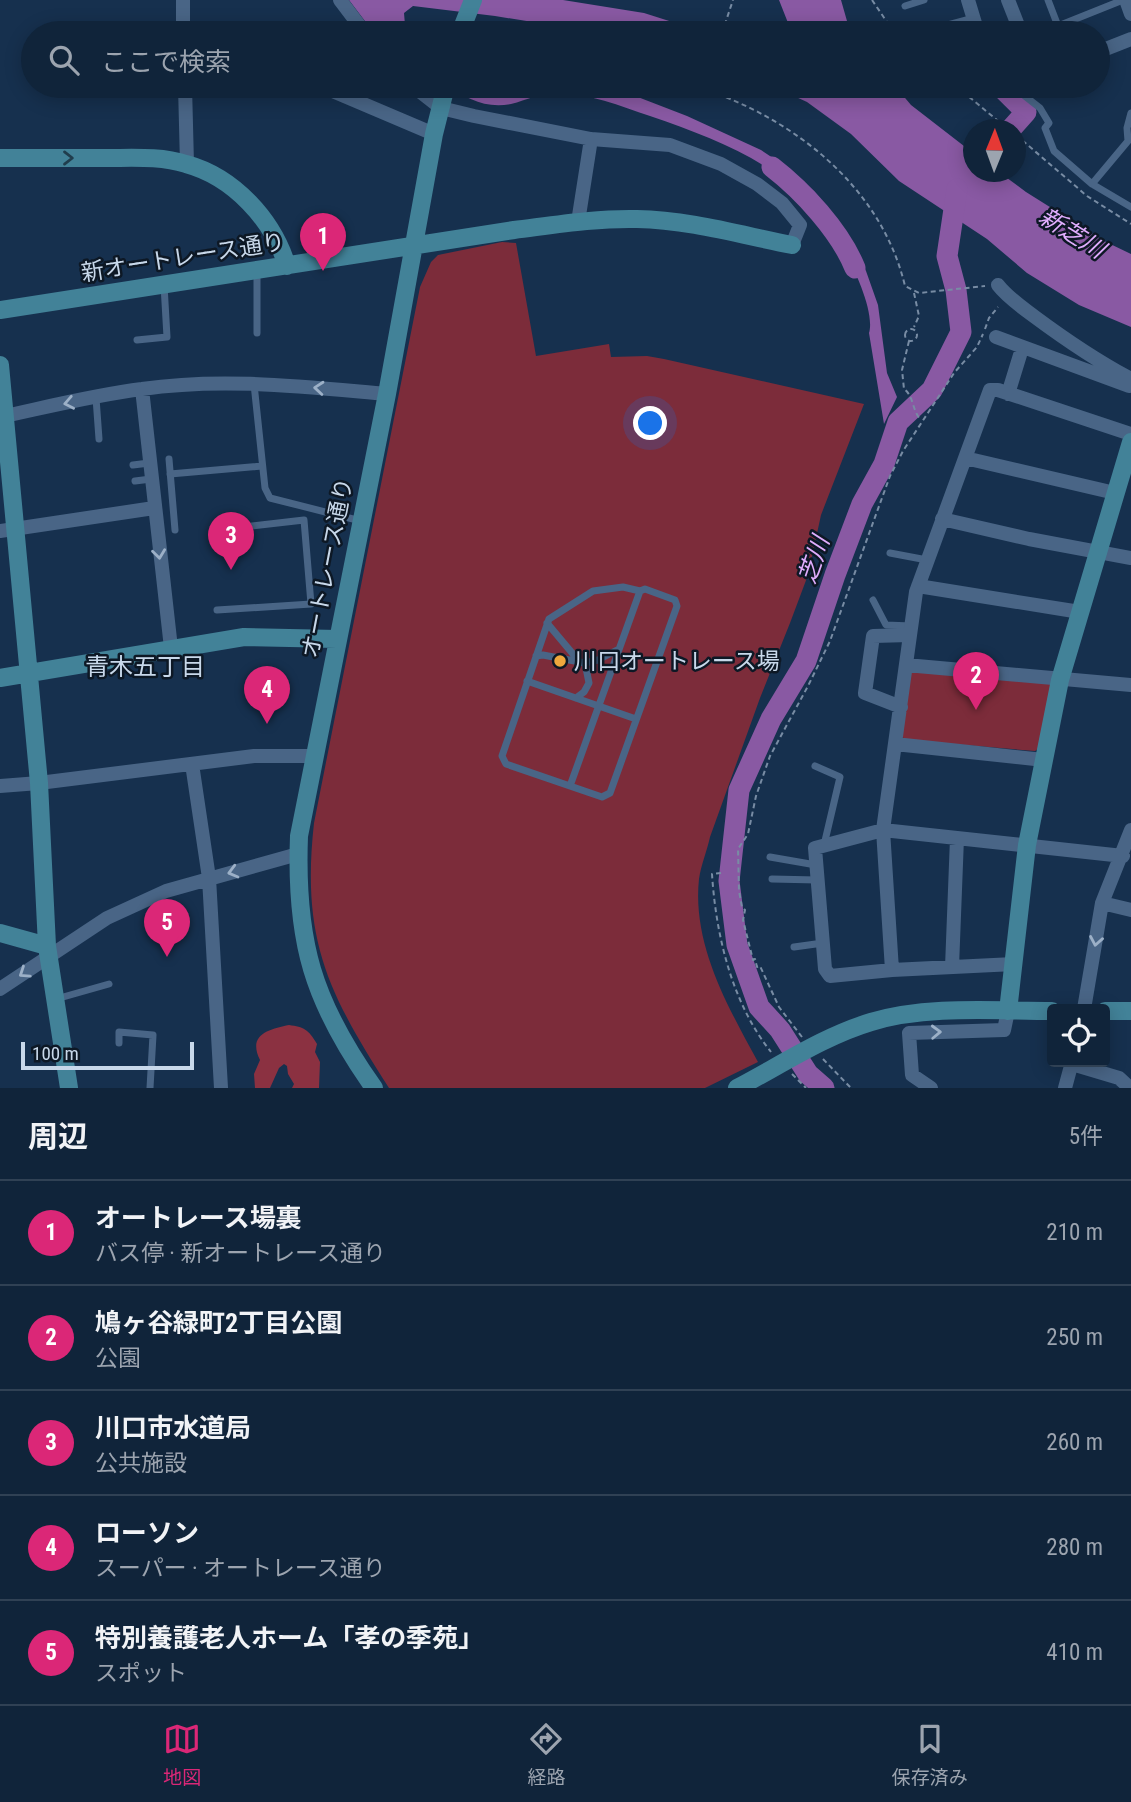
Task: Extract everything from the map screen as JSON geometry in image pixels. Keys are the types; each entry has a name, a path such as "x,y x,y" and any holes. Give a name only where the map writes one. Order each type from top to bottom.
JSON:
{"street":[{"path":"183,0 183,21"},
{"path":"340,0 356,21"},
{"path":"968,0 975,21"},
{"path":"1008,0 1016,21"},
{"path":"1110,47 1131,39"},
{"path":"185,98 187,164"},
{"path":"349,98 434,134"},
{"path":"428,98 441,108 591,139 670,145 721,164 757,184 782,203 798,220 800,225 792,245"},
{"name":"オートレース通り","path":"374,1088 340,1037 314,978 302,928 299,854 302,816 387,394 434,134 443,98"},
{"path":"578,222 591,139"},
{"path":"0,158 146,158 187,164 213,176 247,199 280,243 287,266"},
{"name":"新オートレース通り","path":"0,310 578,222 637,219 689,225 792,245"},
{"path":"1003,290 1094,359 1131,379"},
{"path":"996,337 1131,387"},
{"path":"1008,394 1020,355"},
{"path":"0,365 7,530 29,674 39,783 48,951 69,1088"},
{"path":"2,416 142,389 189,385 254,384 387,394"},
{"path":"142,389 171,648"},
{"path":"892,970 883,830 918,586 989,390 998,390 1131,434"},
{"path":"931,1088 912,1075 909,1033 1004,1030 1027,845 1060,680 1131,442"},
{"path":"965,458 1115,493"},
{"path":"7,530 154,508"},
{"path":"942,519 1131,558"},
{"path":"918,586 1080,612"},
{"path":"901,707 865,693 873,636 911,630"},
{"path":"0,678 171,648 258,636 337,639"},
{"path":"906,665 1131,685"},
{"path":"895,744 1044,760"},
{"path":"0,786 254,757 314,756"},
{"path":"191,764 209,878 220,1088"},
{"path":"1014,964 830,976 825,969 815,848 883,830 1122,856"},
{"path":"1085,1004 1102,903 1131,830"},
{"path":"952,967 957,838"},
{"path":"0,989 48,951 107,918 166,891 299,854"},
{"path":"1102,903 1131,909"},
{"path":"0,933 48,951"},
{"path":"737,1088 816,1045 860,1026 900,1015 928,1012 1047,1011"},
{"path":"1110,1011 1131,1011"},
{"path":"1065,1088 1071,1067"},
{"path":"1085,1067 1119,1078 1130,1088"}],"lane":[{"path":"905,6 924,0"},
{"path":"1048,0 1056,21"},
{"path":"1076,21 1128,7"},
{"path":"963,21 974,18"},
{"path":"1027,98 1040,108 1049,123 1045,128 1054,151 1092,184 1131,207"},
{"path":"1092,184 1128,141 1126,128 1131,113"},
{"path":"257,271 257,333"},
{"path":"137,340 167,337 163,285"},
{"path":"254,384 262,467 265,488 270,498 361,521"},
{"path":"96,398 99,439"},
{"path":"169,459 175,530"},
{"path":"133,465 149,463"},
{"path":"170,474 262,467"},
{"path":"135,481 151,479"},
{"path":"216,610 311,604 304,520 308,508"},
{"path":"252,526 304,520"},
{"path":"890,553 927,560"},
{"path":"622,587 640,591 645,589 675,600 677,606 606,797 506,764 502,756 549,619 593,592 622,587"},
{"path":"570,786 640,591"},
{"path":"873,600 887,625 911,630"},
{"path":"547,623 582,662 589,675 589,684 576,698"},
{"path":"536,656 582,662 598,660 619,649"},
{"path":"527,681 636,719"},
{"path":"815,766 840,777 824,845"},
{"path":"770,857 816,865"},
{"path":"772,880 817,880"},
{"path":"794,947 822,943"},
{"path":"55,1000 110,984"},
{"path":"119,1043 120,1032 153,1035 150,1088"}],"path":[{"path":"726,21 733,0"},
{"path":"872,0 886,21"},
{"path":"727,98 782,125 840,171 871,206 899,261 905,286 919,293 976,287"},
{"path":"970,98 996,119"},
{"path":"1026,144 1087,196 1131,224"},
{"path":"851,1088 816,1045 779,1007 761,966 757,967 755,959 752,960 743,920 745,910 741,906 739,891 738,849 748,834 756,796 770,756 830,640 890,476 921,420 954,373 977,347 1003,290"},
{"path":"913,329 919,316 914,292"},
{"path":"909,341 916,338 913,329"},
{"path":"913,329 904,333 909,341 902,370 904,389 908,391 916,416 921,420"},
{"path":"721,873 712,874 713,896 724,952 733,980 753,1027 777,1066 806,1088"}],"shaded area":[{"name":"川口オートレース場","path":"502,242 516,243 536,356 609,344 611,357 647,356 664,359 864,404 821,515 808,575 760,698 701,868 698,903 707,951 724,997 758,1062 705,1088 389,1088 335,993 316,933 311,864 314,823 420,287 431,262 438,255"},
{"path":"914,670 1053,683 1039,748 1035,751 906,740 901,736 910,674"},
{"path":"289,1025 305,1030 317,1044 315,1052 320,1062 319,1088 292,1088 294,1084 284,1064 279,1068 270,1088 255,1088 254,1074 260,1060 256,1044 258,1039 268,1031"}],"water":[{"path":"349,0 563,0 644,13 669,21 526,21 413,6 404,13 405,21 365,21"},
{"path":"779,0 841,0 847,21 787,21"},
{"path":"469,98 530,98 511,104 485,104"},
{"path":"592,98 640,98 687,116 761,150 788,168 814,191 852,243 878,305 887,373 897,397 884,424 869,333 867,303 859,280 828,224 786,181 736,150"},
{"name":"新芝川","path":"798,98 905,98 963,145 963,182 1012,182 1104,241 1131,254 1131,327 1079,305 1027,273 987,239 899,181 851,134"}],"waterway":[{"path":"1012,98 1026,112 1020,119"},
{"path":"772,167 796,188 830,226 855,268"},
{"name":"芝川","path":"824,1088 808,1074 780,1030 759,1007 737,945 729,881 739,790 771,719 806,661 862,504 884,464 898,422 932,390 961,332 956,290 947,256 957,189"}],"place":[{"name":"オートレース場裏","path":"323,271"},
{"name":"川口市水道局","path":"231,570"},
{"name":"川口オートレース場","path":"560,661"},
{"name":"鳩ヶ谷緑町2丁目公園","path":"976,710"},
{"name":"ローソン","path":"267,724"},
{"name":"特別養護老人ホーム「孝の季苑」","path":"167,957"}],"district":[{"name":"青木五丁目","path":"145,667"}]}
